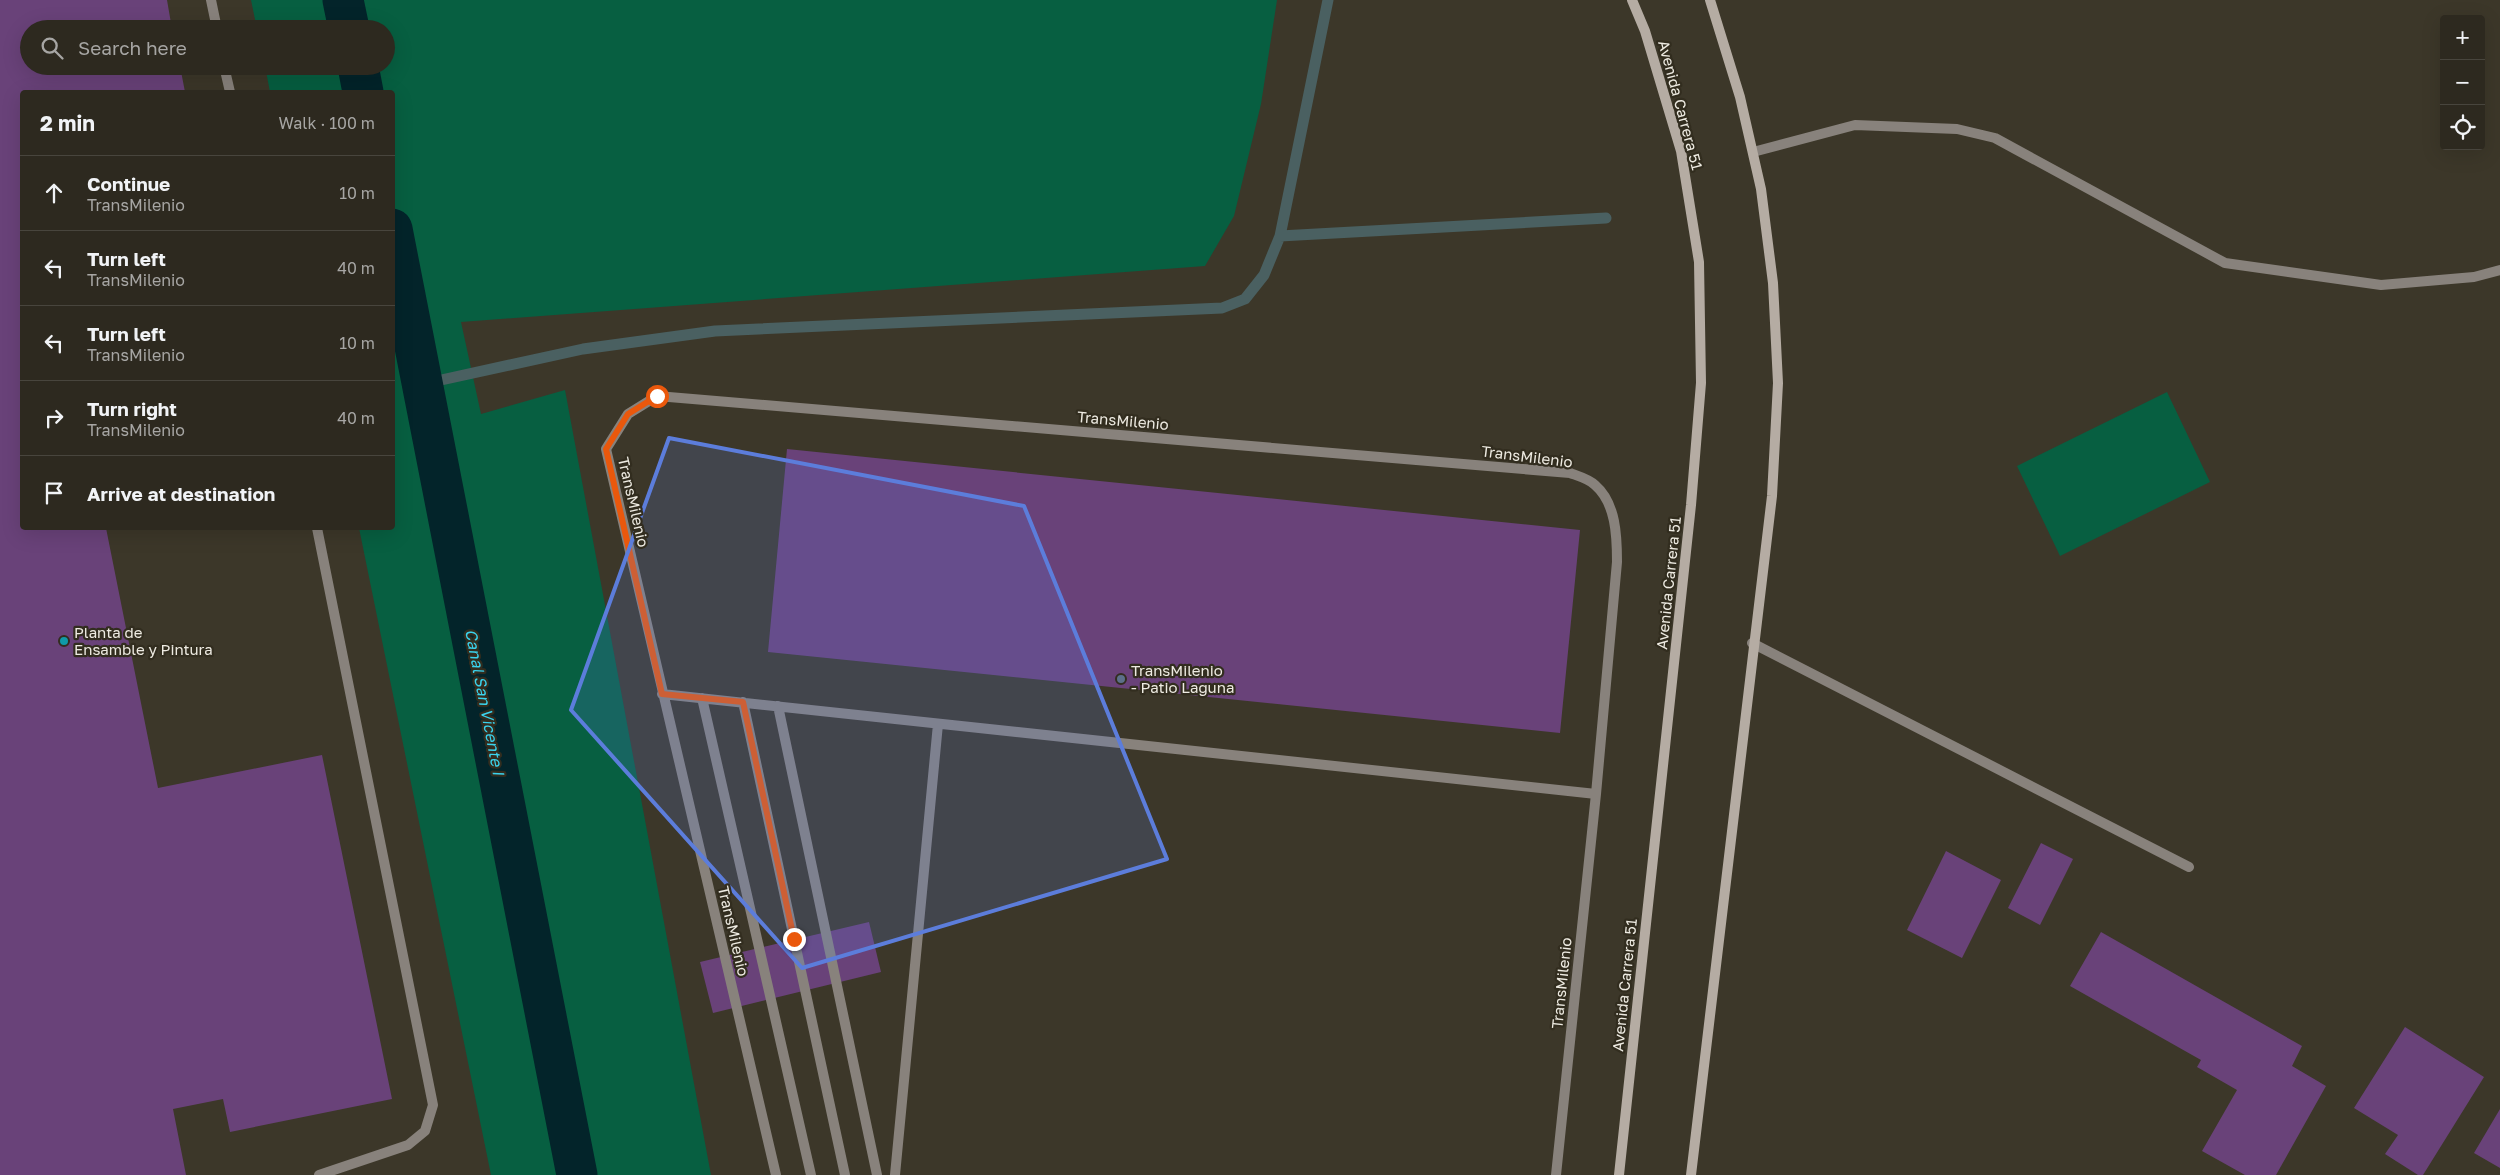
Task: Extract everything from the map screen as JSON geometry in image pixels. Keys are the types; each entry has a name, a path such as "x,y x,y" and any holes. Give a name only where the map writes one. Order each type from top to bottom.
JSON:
{"main road":[{"name":"Avenida Carrera 51","path":"1619,1175 1691,505 1701,383 1698,262 1681,151 1645,31 1632,0"},
{"path":"1691,1175 1752,643 1772,496 1778,383 1773,283 1762,189 1740,97 1710,0"}],"lane":[{"path":"211,0 215,20"},
{"path":"226,75 230,90"},
{"path":"1753,152 1855,126 1957,129 1994,138 2225,263 2381,286 2474,277 2500,270"},
{"name":"TransMilenio","path":"776,1175 606,449 628,414 657,396 1570,473 1595,485 1609,506 1618,534 1618,562 1556,1175"},
{"path":"317,530 433,1104 425,1131 408,1145 319,1175"},
{"path":"1752,643 2189,867"},
{"path":"662,694 1596,794"},
{"name":"TransMilenio","path":"702,698 811,1175"},
{"path":"743,702 845,1175"},
{"path":"778,706 877,1175"},
{"path":"895,1175 938,724"}],"highlighted area":[{"path":"669,438 1024,506 1167,859 802,968 571,710"}],"green space":[{"path":"251,0 1277,0 1261,104 1234,216 1205,266 461,322 481,414 565,390 711,1175 491,1175 359,530 395,530 395,90 270,90 267,75 395,75 395,20 255,20"},
{"path":"2167,392 2210,482 2060,556 2017,466"}],"building":[{"name":"Planta de Ensamble y Pintura","path":"0,0 167,0 170,20 20,20 20,75 182,75 185,90 20,90 20,530 106,530 158,788 322,755 392,1099 230,1132 223,1099 173,1109 186,1175 0,1175"},
{"path":"787,449 1580,530 1560,733 768,652"},
{"path":"2041,843 2073,859 2040,925 2008,908"},
{"path":"1946,851 2001,880 1962,958 1907,930"},
{"path":"869,922 881,972 713,1013 700,962"},
{"path":"2101,932 2302,1046 2292,1066 2326,1086 2276,1175 2245,1175 2202,1151 2237,1090 2197,1067 2201,1060 2070,986"},
{"path":"2405,1027 2484,1077 2423,1175 2418,1175 2385,1154 2398,1135 2354,1108"},
{"path":"2500,1109 2500,1168 2474,1153"}],"waterway":[{"name":"Canal San Vicente I","path":"343,0 347,20"},
{"path":"423,384 583,349 715,331 1222,308 1245,299 1264,275 1280,236 1328,0"},
{"name":"Canal San Vicente I","path":"360,75 363,90"},
{"path":"1280,236 1606,218"},
{"name":"Canal San Vicente I","path":"395,244 577,1175"}],"place":[{"name":"Planta de Ensamble y Pintura","path":"64,641"},
{"name":"TransMilenio - Patio Laguna","path":"1121,679"}],"route":[{"path":"657,396 628,414 606,449 662,694 743,702 794,939"}]}
